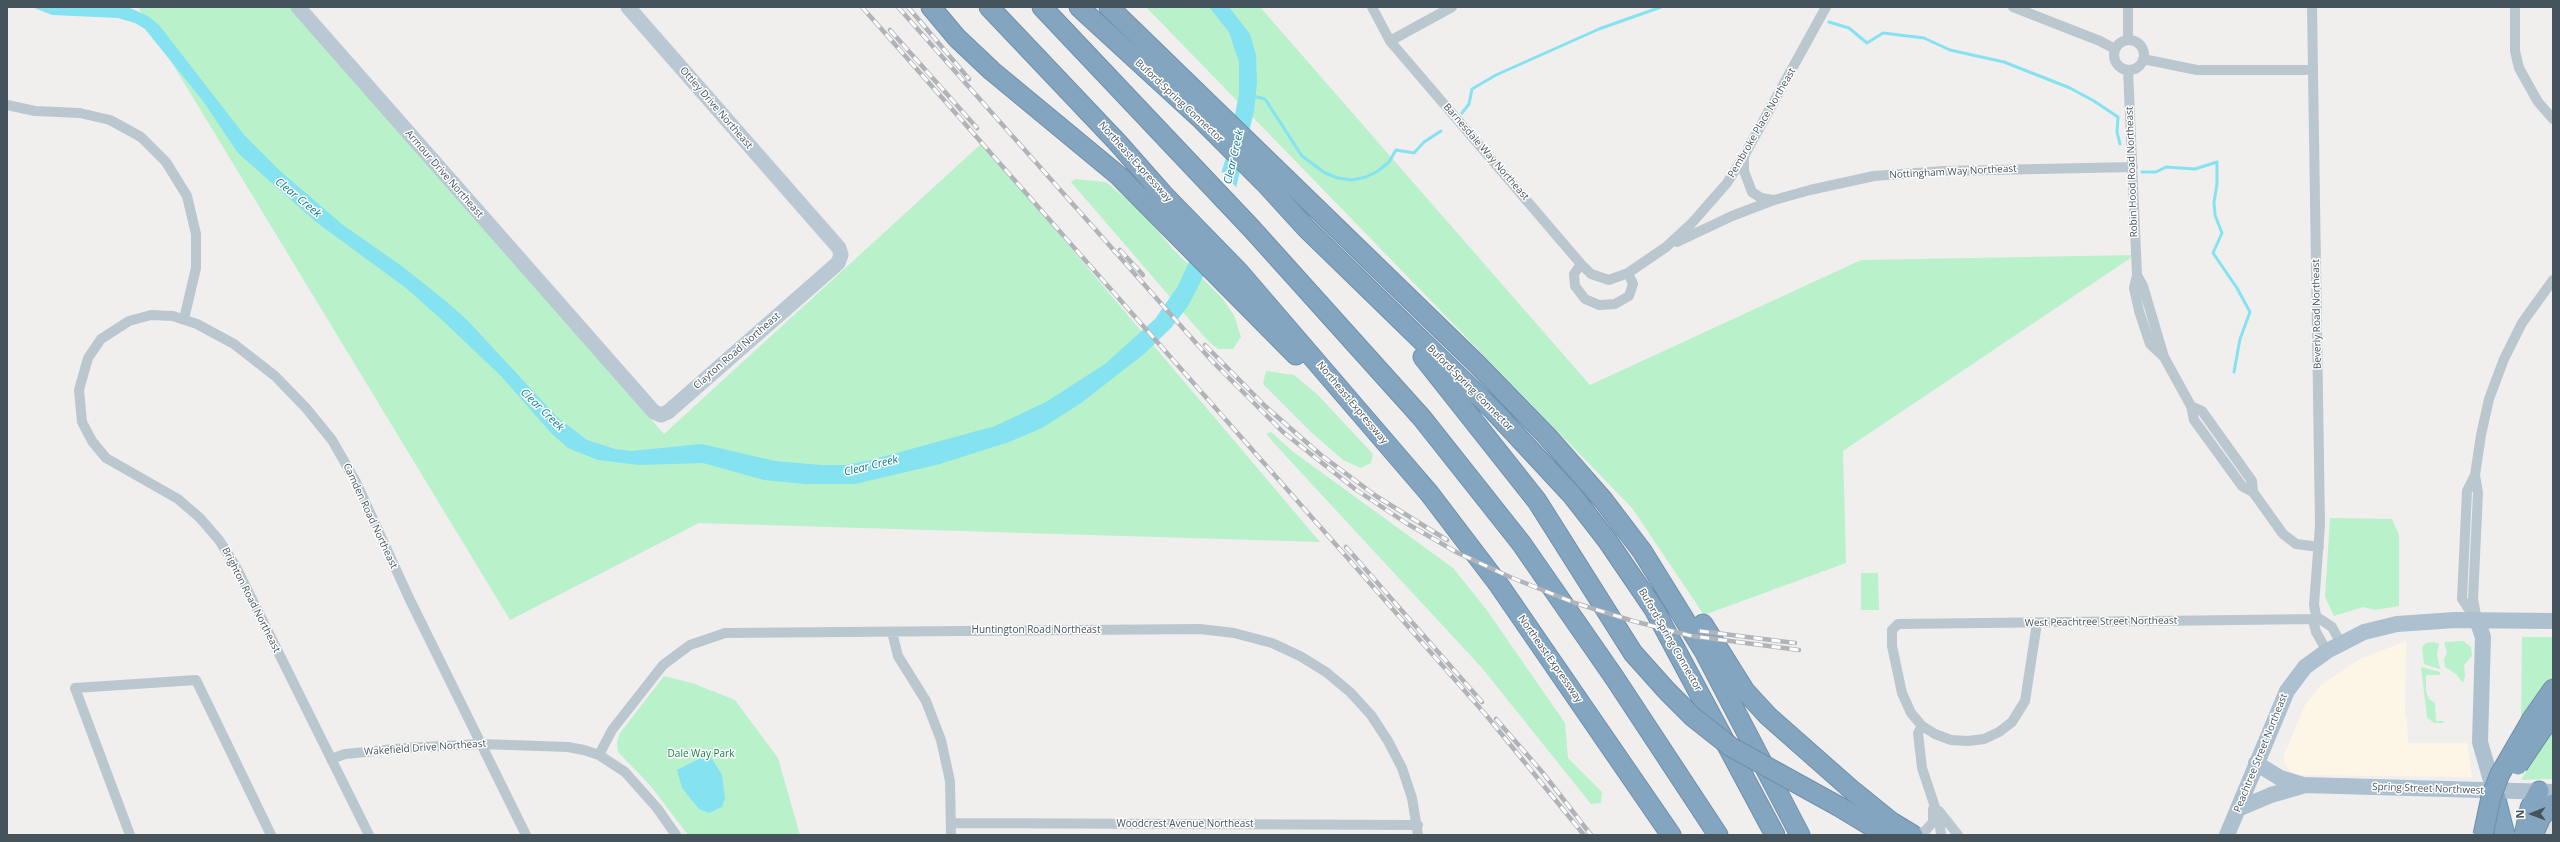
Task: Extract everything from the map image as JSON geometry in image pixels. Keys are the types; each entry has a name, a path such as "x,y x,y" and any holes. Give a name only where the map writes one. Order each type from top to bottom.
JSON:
{"highway":[{"path":"931,7 972,52 1085,145 1158,213 1302,361 1324,371"},
{"name":"Northeast Expressway","path":"988,7 1118,143 1163,194 1239,272 1429,493 1498,585 1671,835"},
{"path":"1042,7 1143,112 1176,151 1252,229 1422,418 1520,543 1614,677 1718,835"},
{"name":"Buford-Spring Connector","path":"1079,7 1206,113"},
{"name":"Buford-Spring Connector","path":"1109,7 1206,113 1271,176 1477,364 1547,436 1604,501 1642,551 1704,651 1800,835"},
{"name":"Buford-Spring Connector","path":"1271,176 1306,228 1493,410 1566,489 1607,540 1637,583 1677,650 1775,835"},
{"path":"1336,256 1440,376 1537,501 1633,653 1667,691 1693,717 1731,747 1838,806 1886,835"},
{"path":"1642,551 1678,586 1745,691 1768,716 1853,791 1890,821 1912,835"},
{"path":"2490,835 2514,772 2543,721 2553,688"},
{"path":"2483,835 2491,797 2500,774 2543,721"},
{"path":"2494,791 2505,835"},
{"path":"2524,835 2530,808 2546,791"},
{"path":"2533,835 2541,817 2553,804"}],"main road":[{"name":"Peachtree Street Northeast","path":"2227,835 2278,709 2294,679 2333,647 2364,632 2397,624 2476,620 2553,621"},
{"path":"2476,620 2483,637 2480,742 2494,791"},
{"name":"Spring Street Northwest","path":"2256,763 2280,778 2303,785 2494,791 2546,791"},
{"name":"Spring Street Northwest","path":"2238,809 2271,795 2303,785"}],"street":[{"name":"Armour Drive Northeast","path":"298,7 591,340"},
{"name":"Ottley Drive Northeast","path":"628,7 804,208"},
{"name":"Barnesdale Way Northeast","path":"1372,7 1390,41 1591,274 1603,279 1616,279 1666,246"},
{"path":"1390,41 1452,7"},
{"name":"Pembroke Place Northeast","path":"1666,246 1710,204 1744,156 1826,7"},
{"path":"2013,7 2100,41 2115,49"},
{"path":"2128,7 2128,40"},
{"name":"Beverly Road Northeast","path":"2312,7 2319,547 2314,605 2317,620"},
{"path":"2515,7 2515,51 2519,68 2538,102 2553,119"},
{"path":"2128,40 2139,44 2143,51 2143,59 2138,67 2128,70 2120,68 2115,62 2115,49 2120,42 2128,40"},
{"path":"2143,59 2203,70 2313,70"},
{"name":"Robin Hood Road Northeast","path":"2128,70 2137,275 2143,286 2164,357 2191,406 2194,420 2242,486 2252,492 2291,542 2305,546 2319,547"},
{"path":"7,105 35,111 80,113 110,120 141,137 166,162 187,196 196,234 196,268 184,318"},
{"path":"1744,156 1744,170 1752,192 1761,198 1774,200"},
{"name":"Nottingham Way Northeast","path":"1666,246 1774,200 1842,182 1907,173 2133,167"},
{"name":"Clayton Road Northeast","path":"591,340 654,412 660,415 668,412 841,258 839,248 804,208"},
{"path":"1581,264 1574,274 1575,286 1585,299 1599,305 1615,304 1628,296 1633,284 1628,272"},
{"path":"2476,620 2473,599 2478,493 2475,475 2481,435 2499,372 2522,323 2553,280"},
{"name":"Brighton Road Northeast","path":"184,318 162,315 140,317 119,326 101,340 88,358 80,379 78,401 82,422 92,441 106,458 178,499 200,518 219,540 235,565 369,835"},
{"name":"Camden Road Northeast","path":"184,318 234,344 261,364 306,408 332,440 356,482 410,600 526,835"},
{"path":"2317,620 2326,622 2333,647 2316,632 2314,624 2317,620"},
{"name":"West Peachtree Street Northeast","path":"1922,726 1911,713 1904,698 1892,646 1891,633 1898,624 2317,620"},
{"path":"1941,835 1939,819 1931,799 1922,762 1918,733 1922,726 1935,734 1951,740 1968,741 1984,739 1999,732 2012,722 2020,710 2027,691 2037,623"},
{"name":"Huntington Road Northeast","path":"599,755 612,730 663,665 685,648 704,639 725,633 1200,629 1234,633 1272,643 1300,656 1326,672 1350,692 1371,715 1388,741 1402,768 1412,798 1418,830"},
{"path":"892,632 898,656 926,702 941,740 950,781 952,823 951,835"},
{"path":"130,835 75,688 196,680 271,835"},
{"name":"Wakefield Drive Northeast","path":"331,759 345,754 382,750 481,744 568,747 599,755 613,763 630,778 657,808 676,835"},
{"path":"1917,835 1926,830 1933,822 1931,799"},
{"path":"1931,799 1958,835"},
{"name":"Woodcrest Avenue Northeast","path":"952,823 1418,830"}],"shaded area":[{"path":"2406,641 2405,714 2407,719 2408,743 2467,743 2472,777 2299,775 2290,771 2284,762 2284,755 2305,705 2321,685 2360,659"},
{"path":"2553,813 2553,835 2539,835"}],"green space":[{"path":"138,7 291,7 664,434 982,143 1320,542 699,523 510,620"},
{"path":"1146,7 1260,7 1590,385 1861,260 2135,255 1843,451 1846,563 1704,615 1632,508"},
{"path":"1075,179 1106,182 1141,211 1172,248 1222,298 1234,315 1241,337 1233,349 1218,349 1207,340 1071,182"},
{"path":"1266,371 1294,375 1318,395 1373,454 1371,463 1361,468 1343,460 1311,432 1263,384"},
{"path":"1271,432 1292,451 1453,568 1486,609 1565,723 1568,758 1602,792 1601,803 1591,804 1482,668 1266,434"},
{"path":"2330,518 2392,519 2399,535 2399,606 2375,610 2363,607 2334,616 2325,597"},
{"path":"1861,573 1878,573 1879,610 1861,610"},
{"path":"2522,637 2553,637 2553,677 2521,724"},
{"path":"2463,641 2471,647 2472,656 2464,665 2465,676 2463,683 2456,674 2445,667 2444,659 2447,653 2444,642"},
{"path":"2434,642 2439,644 2437,654 2440,669 2424,664 2422,647 2426,643"},
{"path":"2421,667 2440,672 2440,675 2426,675 2426,691 2429,699 2435,703 2436,721 2444,721 2443,723 2434,723 2427,717"},
{"name":"Dale Way Park","path":"664,676 692,683 735,700 778,758 800,835 688,835 650,785 618,752 617,742 620,733"},
{"path":"2553,732 2553,779 2521,780 2535,757"}],"water":[{"name":"Clear Creek","path":"32,7 128,7 148,16 159,25 245,136 279,170 343,225 403,267 447,302 468,321 557,417 587,440 615,449 631,451 702,444 775,461 821,465 846,465 871,460 995,426 1046,402 1105,364 1155,319 1178,286 1199,240 1227,155 1239,94 1239,62 1229,32 1209,7 1229,7 1250,34 1256,55 1257,83 1254,111 1233,201 1204,275 1188,306 1171,328 1144,354 1081,403 1042,428 1009,442 940,464 855,484 805,484 764,480 703,463 639,465 598,460 568,448 552,434 501,376 441,319 406,288 316,222 238,153 203,101 145,29 135,23 118,18 52,15"},
{"path":"709,754 722,775 725,798 722,807 709,813 699,809 682,788 677,770"}],"pier":[{"path":"1220,170 1238,189 1206,277 1197,240"}],"waterway":[{"path":"1462,113 1469,104 1472,89 1496,75 1599,29 1661,7"},
{"path":"1829,22 1849,28 1867,43 1883,33 1924,38 1950,50 2004,62 2070,88 2094,101 2118,117 2117,132 2120,144"},
{"path":"1253,96 1265,99 1302,156 1325,173 1338,178 1352,180 1366,177 1378,171 1389,162 1396,150 1414,153 1424,142 1441,131"},
{"path":"2142,172 2156,172 2166,167 2195,169 2217,162 2217,184 2214,202 2215,215 2222,233 2213,253 2237,288 2250,312 2240,339 2234,372"}],"railway":[{"path":"862,7 1486,715 1584,835"},
{"path":"898,7 1212,361 1283,432 1355,489 1406,523 1458,553 1510,577 1575,603 1633,621 1692,636 1799,650"},
{"path":"908,7 969,79"},
{"path":"890,30 977,128"},
{"path":"1120,250 1143,275"},
{"path":"1205,345 1265,406 1321,455 1376,496 1447,540"},
{"path":"1346,547 1482,702"},
{"path":"1700,631 1795,643"},
{"path":"1496,719 1543,773 1591,835"}]}
